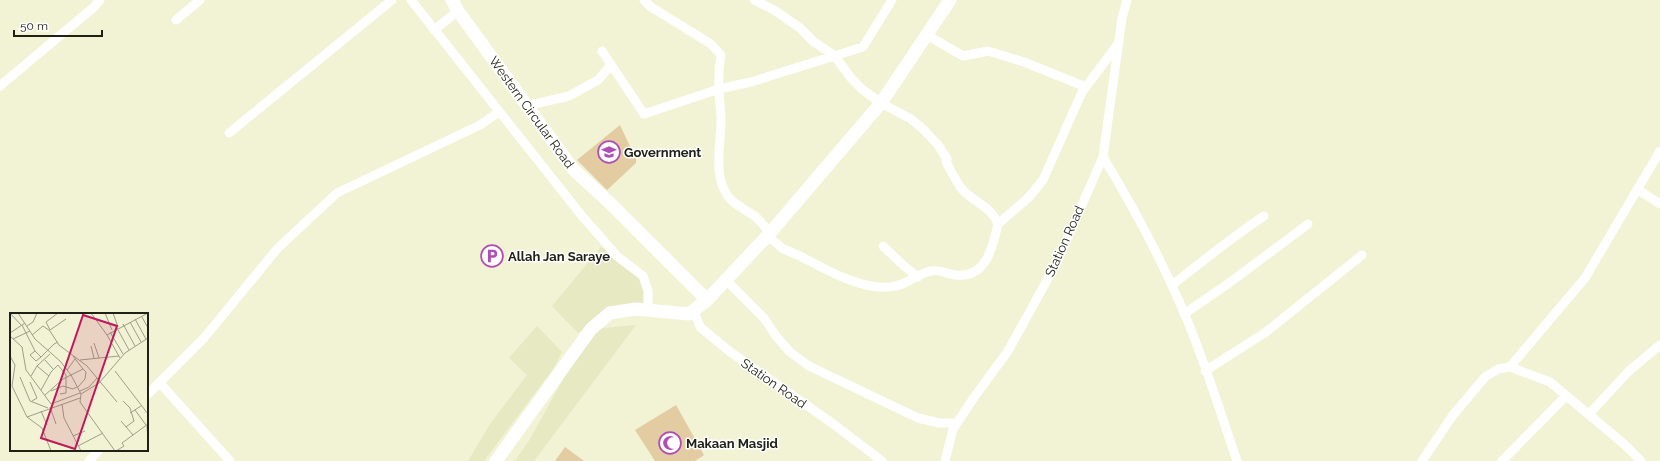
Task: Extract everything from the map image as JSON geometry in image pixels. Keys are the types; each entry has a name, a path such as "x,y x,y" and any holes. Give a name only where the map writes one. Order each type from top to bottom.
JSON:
{"main road":[{"path":"496,461 591,329 610,313 636,309 689,314 707,300 769,234 881,103 950,0"},
{"name":"Western Circular Road","path":"455,5 572,169 612,205 707,300"}],"street":[{"path":"0,86 94,7 100,0"},
{"path":"176,20 200,0"},
{"path":"229,133 392,0"},
{"path":"411,0 582,216 618,257 643,276 648,291 648,310"},
{"path":"644,0 651,7 711,44 721,55 718,73 721,116 718,155 719,172 722,186 727,197 757,218 780,247 858,282 872,286 895,286 932,271 940,270 957,275 974,273 985,263 995,237 998,224 1028,198 1043,180 1071,115 1086,87 1118,43"},
{"path":"754,0 774,10 800,28 814,42 834,55 851,78 864,90 881,103 911,119 928,134 938,145 947,159 946,162 961,189 973,200 993,214 998,224"},
{"path":"602,51 644,114 863,47 892,0"},
{"name":"Station Road","path":"945,461 953,429 975,396 1008,352 1056,264 1103,157 1118,43 1122,18 1127,0"},
{"path":"434,30 455,5"},
{"path":"927,35 963,56 988,51 1024,62 1086,87"},
{"path":"526,106 549,102 569,96 598,80 606,69 612,65"},
{"path":"148,394 158,382 204,338 277,249 337,193 480,125 499,112"},
{"path":"1510,367 1585,278 1660,151"},
{"path":"1103,157 1132,204 1172,285 1184,314 1237,461"},
{"path":"1637,189 1660,204"},
{"path":"1172,285 1241,231 1264,216"},
{"path":"1184,314 1261,260 1308,224"},
{"path":"883,246 918,277"},
{"path":"1205,371 1266,332 1362,255"},
{"path":"726,280 764,318 776,336 790,352 809,366 918,418 939,423 957,423"},
{"name":"Station Road","path":"694,311 700,327 729,351 832,423 882,461"},
{"path":"1589,414 1629,371 1660,345"},
{"path":"1422,461 1454,415 1485,377 1498,369 1510,367 1550,382 1624,444 1639,460"},
{"path":"158,382 225,459"},
{"path":"1502,461 1566,396"},
{"path":"89,461 98,451"}],"shaded area":[{"path":"601,247 618,257 643,276 648,310 610,313 578,333 552,306"},
{"path":"636,325 534,461 515,461 530,439 591,329"},
{"path":"537,326 562,352 553,369 484,461 468,461 490,424 527,375 509,358"}],"building":[{"name":"Government","path":"620,125 636,159 636,163 607,190 577,160"},
{"name":"Makaan Masjid","path":"676,405 704,455 695,461 655,461 635,430"},
{"path":"565,447 584,461 555,461"}],"place":[{"name":"Government","path":"609,152"},
{"name":"Allah Jan Saraye","path":"492,256"},
{"name":"Makaan Masjid","path":"670,443"}]}
